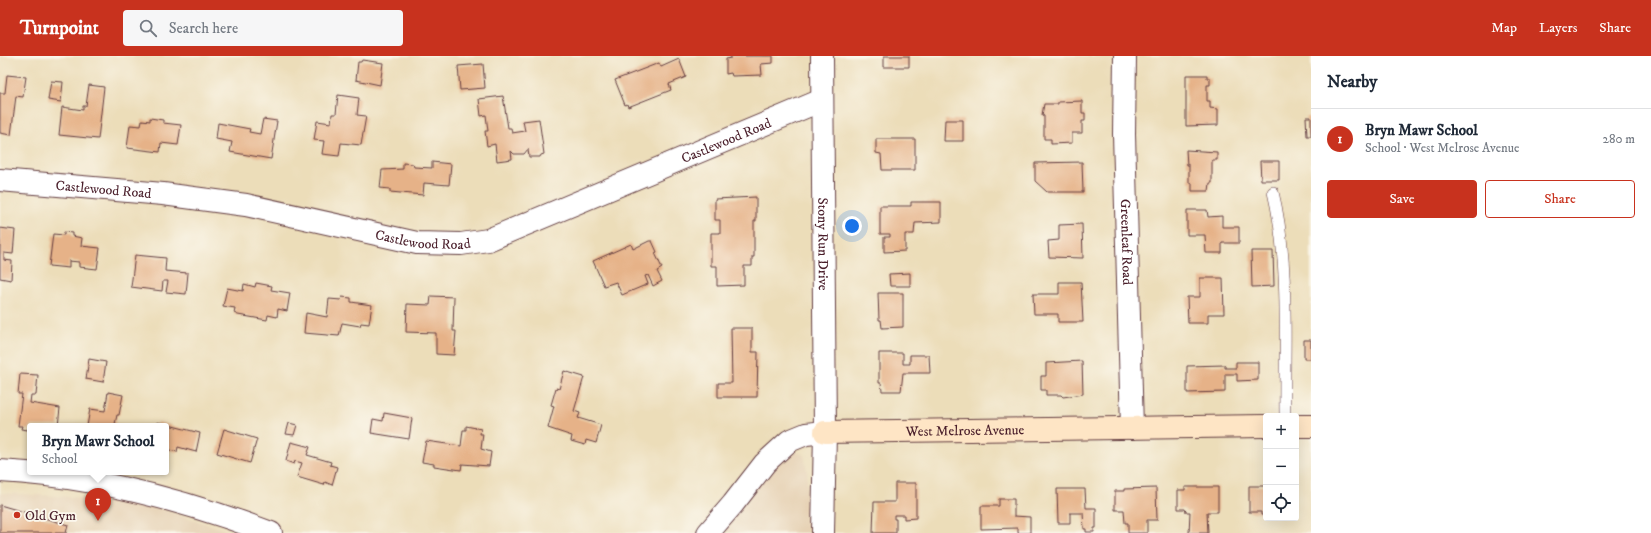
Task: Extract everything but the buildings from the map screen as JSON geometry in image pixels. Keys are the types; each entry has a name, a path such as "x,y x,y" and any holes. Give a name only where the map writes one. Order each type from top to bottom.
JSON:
{"street":[{"name":"Stony Run Drive","path":"822,56 825,432 823,533"},
{"name":"Greenleaf Road","path":"1125,56 1124,134 1132,428"},
{"name":"Castlewood Road","path":"0,180 163,194 246,205 417,243 461,244 488,240 822,100"},
{"name":"West Melrose Avenue","path":"708,533 733,504 764,463 789,441 806,434 825,432 1263,426"},
{"path":"1299,426 1311,426"},
{"path":"0,471 27,474"},
{"path":"33,475 90,482 144,492 271,533"}],"lane":[{"path":"1273,192 1277,209 1284,267 1285,413"}],"shaded area":[{"path":"792,450 804,455 807,471 808,533 721,533 775,462"},
{"path":"0,493 71,497 159,508 233,533 0,533"}],"place":[{"name":"Old Gym","path":"17,515"},
{"name":"Bryn Mawr School","path":"98,521"}]}
